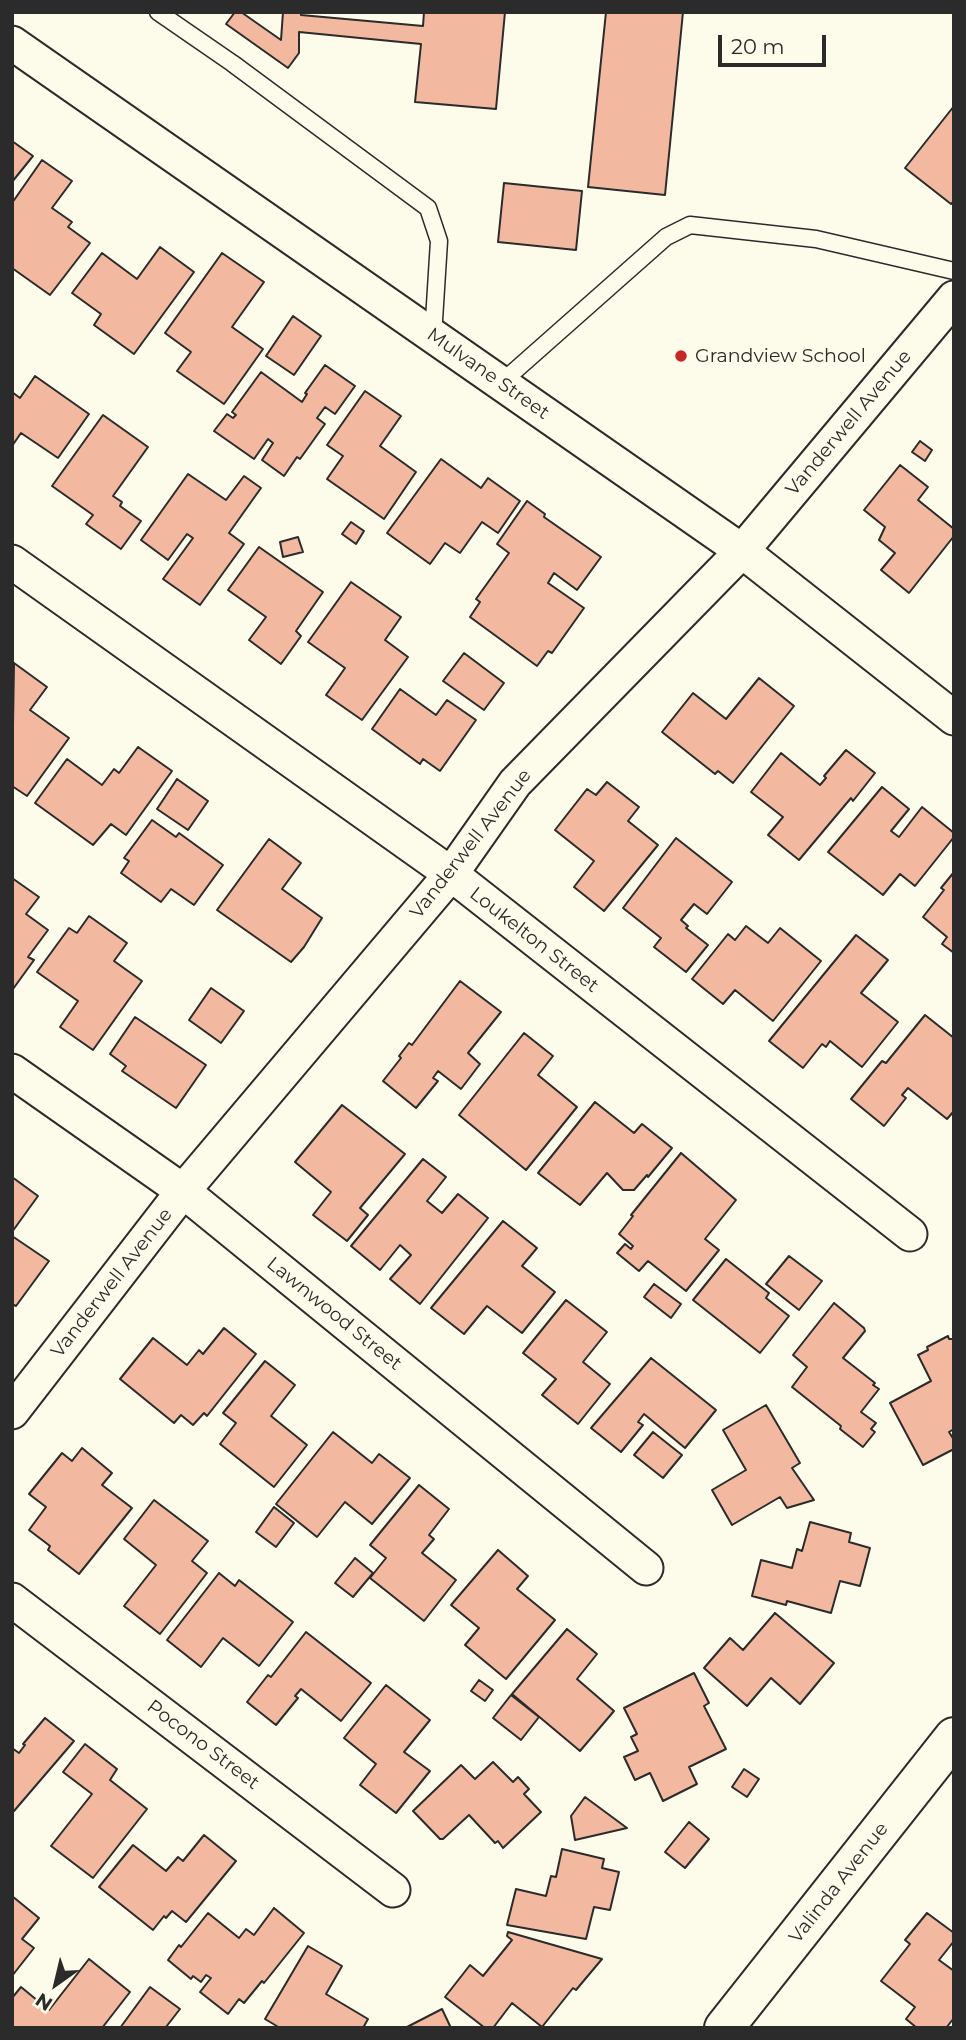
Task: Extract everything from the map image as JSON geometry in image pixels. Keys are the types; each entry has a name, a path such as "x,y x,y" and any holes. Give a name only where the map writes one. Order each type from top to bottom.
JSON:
{"main road":[{"name":"Valinda Avenue","path":"724,2028 954,1737"}],"street":[{"name":"Mulvane Street","path":"12,43 742,551 954,718"},
{"name":"Vanderwell Avenue","path":"12,1412 183,1191 451,874 515,783 742,551 954,298"},
{"name":"Loukelton Street","path":"12,562 451,874 910,1234"},
{"name":"Lawnwood Street","path":"12,1072 183,1191 646,1568"},
{"name":"Pocono Street","path":"12,1600 393,1890"}],"lane":[{"path":"158,12 232,63 428,208 439,241 433,336"},
{"path":"500,383 666,237 690,225 816,239 954,271"}],"building":[{"path":"235,12 241,12 281,40 283,12 423,26 424,12 505,12 496,109 415,102 421,44 299,32 299,53 288,68 226,24"},
{"path":"606,12 683,12 665,195 588,187"},
{"path":"954,106 954,201 951,204 905,168"},
{"path":"12,141 33,156 12,182"},
{"path":"42,160 72,181 52,208 72,222 68,227 90,243 50,295 12,268 12,203"},
{"path":"504,183 582,191 576,250 498,242"},
{"path":"160,247 194,272 134,354 94,325 101,314 72,293 102,253 137,279"},
{"path":"222,253 264,282 232,327 263,349 224,404 177,371 191,352 165,333"},
{"path":"293,316 321,336 294,375 266,356"},
{"path":"325,365 355,386 335,414 325,407 317,418 325,424 284,476 262,460 273,443 268,439 254,459 214,431 227,414 233,418 236,415 232,412 261,372 302,402 307,394 305,393"},
{"path":"35,376 89,414 58,458 21,433 12,446 12,392 20,398"},
{"path":"365,391 401,416 380,446 416,472 384,519 327,479 343,456 327,445"},
{"path":"103,415 148,447 113,496 122,502 120,506 141,521 121,549 86,524 93,515 52,486"},
{"path":"920,441 932,450 925,461 912,452"},
{"path":"441,459 481,488 488,478 520,501 498,533 482,522 460,553 445,543 430,564 387,533"},
{"path":"900,465 928,487 918,500 954,529 954,536 909,593 881,570 895,553 879,540 885,527 864,510"},
{"path":"188,474 226,500 244,476 261,488 229,533 244,544 200,605 163,579 193,538 187,534 168,560 141,540"},
{"path":"527,501 545,514 544,517 601,557 577,590 554,573 548,583 584,608 552,653 548,651 537,666 470,617 480,602 476,599 509,553 497,544"},
{"path":"351,522 364,531 356,544 342,534"},
{"path":"298,537 303,552 283,557 280,542"},
{"path":"259,547 323,592 296,631 301,636 281,664 249,640 266,617 228,590"},
{"path":"351,582 401,617 385,640 408,657 362,720 326,695 345,668 308,642"},
{"path":"464,653 504,683 484,710 443,681"},
{"path":"14,663 47,687 30,710 69,738 27,796 12,786"},
{"path":"759,678 794,706 733,783 718,771 715,774 662,732 693,693 726,719"},
{"path":"400,689 436,715 447,700 476,720 440,771 423,759 420,764 372,729"},
{"path":"138,747 172,771 126,835 111,824 93,845 35,803 67,759 102,785 114,769 119,773"},
{"path":"846,750 875,773 799,860 768,835 783,817 751,792 781,753 820,785 826,778 824,776"},
{"path":"177,779 208,801 188,830 157,809"},
{"path":"607,782 639,807 628,821 658,845 604,911 574,887 594,861 555,830 587,789 596,795"},
{"path":"882,787 909,809 891,831 899,837 922,807 954,833 954,837 915,886 900,874 883,895 828,852"},
{"path":"152,820 176,837 179,833 223,865 194,905 171,889 161,902 121,873 129,861 124,858"},
{"path":"676,838 732,882 707,914 694,904 681,920 688,926 686,928 708,945 686,972 654,947 661,938 623,908"},
{"path":"269,839 301,863 282,889 322,918 291,962 217,910"},
{"path":"954,872 954,953 942,944 947,937 923,917"},
{"path":"12,878 39,897 26,914 48,930 28,957 34,960 13,989"},
{"path":"89,916 127,943 114,961 142,981 93,1050 60,1027 78,1001 37,972 69,928 77,933"},
{"path":"746,926 768,943 780,928 821,961 773,1021 735,990 723,1004 692,979 728,934 735,940"},
{"path":"856,935 888,960 861,993 898,1022 862,1067 830,1041 826,1047 822,1044 803,1068 769,1041"},
{"path":"460,981 501,1012 468,1053 480,1064 461,1089 438,1071 433,1078 438,1081 416,1108 383,1081 409,1043 412,1045"},
{"path":"211,988 244,1011 221,1043 189,1020"},
{"path":"925,1015 954,1038 954,1111 947,1119 908,1088 902,1095 906,1098 884,1126 851,1099 882,1061 886,1063"},
{"path":"135,1017 206,1065 176,1108 122,1071 126,1066 110,1054"},
{"path":"524,1033 553,1056 538,1075 577,1107 526,1170 459,1115"},
{"path":"595,1102 634,1133 642,1124 672,1148 634,1190 623,1190 607,1173 580,1205 538,1173"},
{"path":"342,1105 405,1154 360,1208 368,1215 347,1241 313,1215 331,1192 295,1162"},
{"path":"681,1153 736,1200 705,1239 719,1250 686,1291 648,1261 639,1271 617,1253 625,1244 631,1249 633,1246 619,1234"},
{"path":"423,1159 446,1177 427,1201 442,1213 458,1194 488,1218 420,1304 390,1279 411,1255 400,1245 380,1270 351,1246"},
{"path":"12,1177 38,1196 12,1232"},
{"path":"503,1221 537,1248 522,1266 555,1292 522,1333 487,1306 464,1334 431,1308"},
{"path":"12,1236 49,1261 16,1306 12,1304"},
{"path":"789,1256 822,1281 799,1310 766,1284"},
{"path":"726,1259 769,1293 766,1298 789,1316 760,1353 693,1300"},
{"path":"654,1284 681,1304 671,1318 644,1297"},
{"path":"566,1300 607,1332 583,1362 610,1384 578,1424 542,1395 556,1379 523,1353"},
{"path":"834,1303 865,1331 843,1358 879,1389 861,1412 876,1423 871,1429 875,1432 863,1447 792,1387 807,1367 793,1355"},
{"path":"224,1328 256,1354 207,1416 204,1413 193,1425 181,1415 174,1423 120,1379 153,1338 187,1365 199,1350 203,1354"},
{"path":"948,1336 949,1339 954,1339 954,1429 949,1432 954,1440 954,1449 923,1465 890,1403 931,1381 918,1355"},
{"path":"651,1358 716,1410 685,1448 644,1414 638,1422 643,1425 621,1452 591,1428"},
{"path":"265,1361 295,1385 271,1416 307,1445 274,1487 220,1444 236,1423 223,1413"},
{"path":"766,1405 800,1463 792,1468 814,1500 787,1508 780,1497 732,1525 712,1490 746,1470 723,1430"},
{"path":"333,1432 372,1463 379,1454 410,1478 372,1524 345,1502 317,1537 276,1504"},
{"path":"653,1432 682,1455 663,1478 634,1455"},
{"path":"82,1448 112,1473 102,1485 132,1508 79,1574 48,1550 50,1546 29,1530 46,1507 29,1494 62,1453 72,1461"},
{"path":"419,1485 449,1509 429,1535 434,1539 422,1553 456,1580 424,1621 370,1578 386,1558 370,1545"},
{"path":"154,1500 208,1541 192,1561 207,1573 160,1634 124,1606 156,1565 124,1539"},
{"path":"274,1507 294,1523 276,1547 256,1532"},
{"path":"810,1522 851,1533 849,1542 870,1548 860,1586 840,1581 831,1613 787,1601 786,1605 752,1596 761,1560 792,1568 797,1549 802,1551"},
{"path":"498,1550 528,1576 517,1589 555,1620 506,1679 465,1645 479,1628 451,1605"},
{"path":"355,1558 373,1573 353,1597 335,1583"},
{"path":"219,1573 235,1586 239,1580 293,1622 259,1666 223,1638 201,1667 167,1640"},
{"path":"775,1613 834,1663 800,1704 771,1678 747,1706 704,1668 730,1638 743,1650"},
{"path":"567,1629 597,1654 577,1679 614,1711 580,1751 512,1694"},
{"path":"306,1632 371,1683 341,1721 301,1689 295,1696 298,1698 276,1725 247,1702 268,1675 271,1677"},
{"path":"694,1673 709,1703 704,1706 726,1749 689,1767 697,1784 663,1801 650,1773 635,1780 624,1757 638,1751 631,1737 637,1734 624,1708"},
{"path":"479,1680 493,1690 485,1701 471,1691"},
{"path":"386,1685 430,1720 404,1752 430,1771 396,1813 360,1785 376,1764 344,1738"},
{"path":"511,1695 539,1717 521,1740 493,1718"},
{"path":"45,1718 74,1741 14,1811 12,1748 19,1753 25,1745 23,1744"},
{"path":"85,1744 117,1769 110,1780 147,1809 93,1878 51,1846 92,1794 63,1772"},
{"path":"493,1762 513,1782 518,1777 529,1789 524,1794 541,1812 503,1848 469,1815 440,1839 413,1811 461,1765 475,1779"},
{"path":"744,1769 759,1779 747,1797 732,1787"},
{"path":"585,1797 627,1828 575,1840 571,1816"},
{"path":"689,1822 709,1839 685,1868 665,1852"},
{"path":"204,1835 236,1861 186,1922 172,1911 166,1918 164,1916 153,1930 99,1887 133,1845 166,1871 178,1857 183,1861"},
{"path":"562,1849 604,1859 602,1868 619,1872 610,1910 594,1907 586,1939 507,1925 516,1889 546,1896 551,1876 556,1877"},
{"path":"12,1896 39,1918 22,1939 34,1948 12,1976"},
{"path":"274,1908 304,1933 264,1983 262,1981 244,2003 239,1999 228,2014 200,1992 211,1978 206,1975 201,1982 193,1976 191,1979 168,1960 208,1913 239,1938 246,1929 254,1935"},
{"path":"927,1913 954,1933 954,1941 939,1960 954,1971 954,2018 946,2028 917,2028 906,2019 915,2007 881,1981 910,1944 905,1940"},
{"path":"508,1932 602,1959 576,1990 573,1988 542,2027 512,2003 493,2028 485,2028 445,1997 470,1965 483,1976 512,1940 507,1936"},
{"path":"308,1946 342,1966 326,1994 368,2019 363,2028 280,2028 265,2019"},
{"path":"89,1959 130,1992 102,2028 12,2028 12,1998 21,1987 49,2010"},
{"path":"150,1987 180,2009 166,2027 168,2028 120,2028"},
{"path":"442,2009 451,2028 407,2028 407,2027"}],"place":[{"name":"Grandview School","path":"681,356"}]}
